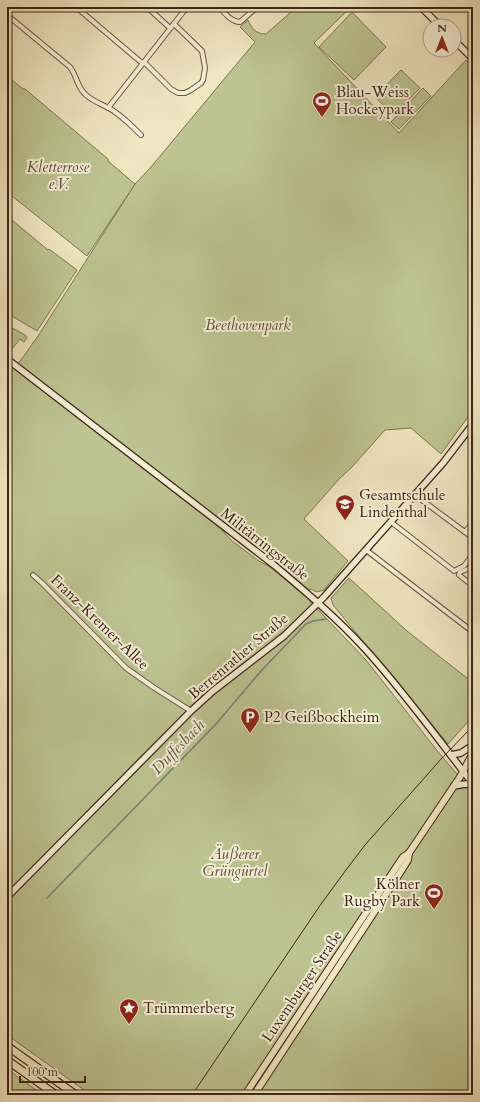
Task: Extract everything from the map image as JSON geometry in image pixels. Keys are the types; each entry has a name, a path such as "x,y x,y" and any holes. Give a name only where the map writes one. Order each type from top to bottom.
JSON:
{"highway":[{"path":"7,1046 76,1095"},
{"path":"7,1060 56,1095"}],"main road":[{"name":"Luxemburger Straße","path":"245,1095 403,857 409,853 454,786 473,753"},
{"name":"Luxemburger Straße","path":"254,1095 408,860 409,853"}],"street":[{"path":"76,7 143,62 171,89 178,93 185,93 201,83 204,73 204,56 202,52 174,24"},
{"path":"148,7 170,28"},
{"path":"108,108 187,7"},
{"path":"219,7 234,21 240,22 257,7"},
{"path":"421,7 432,18"},
{"path":"7,15 70,67 78,84 86,96 119,115 141,135"},
{"path":"462,48 473,59"},
{"name":"Militärringstraße","path":"7,359 274,565 318,603 361,644 377,662 425,721 473,784"},
{"name":"Berrenrather Straße","path":"7,897 191,711 212,692 284,636 318,603 443,463 473,424"},
{"path":"415,495 473,538"},
{"path":"391,522 454,571 464,566 473,554"},
{"path":"464,532 473,522"},
{"path":"366,550 473,632"},
{"path":"473,567 460,572 459,575 473,586"},
{"name":"Franz-Kremer-Allee","path":"33,575 126,668 191,711"},
{"path":"451,755 461,753 473,745"},
{"path":"473,762 473,775"},
{"path":"454,786 473,784"}],"green space":[{"name":"Beethovenpark","path":"287,7 351,7 314,43 399,133 466,60 473,67 473,410 441,454 411,428 385,430 304,519 348,561 324,590 317,592 311,589 309,590 18,364 38,336 135,184 151,167 255,42 240,27 248,20 255,30 266,34 291,12"},
{"path":"352,12 386,47 354,80 319,47"},
{"path":"401,70 420,88 394,115 375,97"},
{"name":"Kletterrose e.V.","path":"7,76 25,89 108,159 108,161 135,184 87,256 7,192"},
{"path":"423,88 431,96 399,129 391,122"},
{"name":"Kletterrose e.V.","path":"7,216 48,250 49,249 77,270 37,331 7,313"},
{"path":"7,325 25,335 27,338 24,342 20,339 12,349 7,347"},
{"name":"Äußerer Grüngürtel","path":"7,363 220,528 232,541 259,561 270,567 305,596 366,660 439,753 468,787 473,790 473,1095 244,1095 241,1093 239,1095 239,1092 237,1095 91,1095 7,1035"},
{"path":"349,578 407,631 472,682 470,693 473,697 473,716 448,744 333,605 331,598"},
{"path":"7,1069 43,1095 15,1095 7,1091"}],"waterway":[{"name":"Duffesbach","path":"47,898 216,724 261,671 306,624 313,621 326,619"}],"tram line":[{"path":"192,1095 321,904 365,845 442,758 473,726"}],"place":[{"name":"Blau-Weiss Hockeypark","path":"322,118"},
{"name":"Gesamtschule Lindenthal","path":"345,521"},
{"name":"P2 Geißbockheim","path":"250,734"},
{"name":"Kölner Rugby Park","path":"434,910"},
{"name":"Trümmerberg","path":"129,1025"}]}
